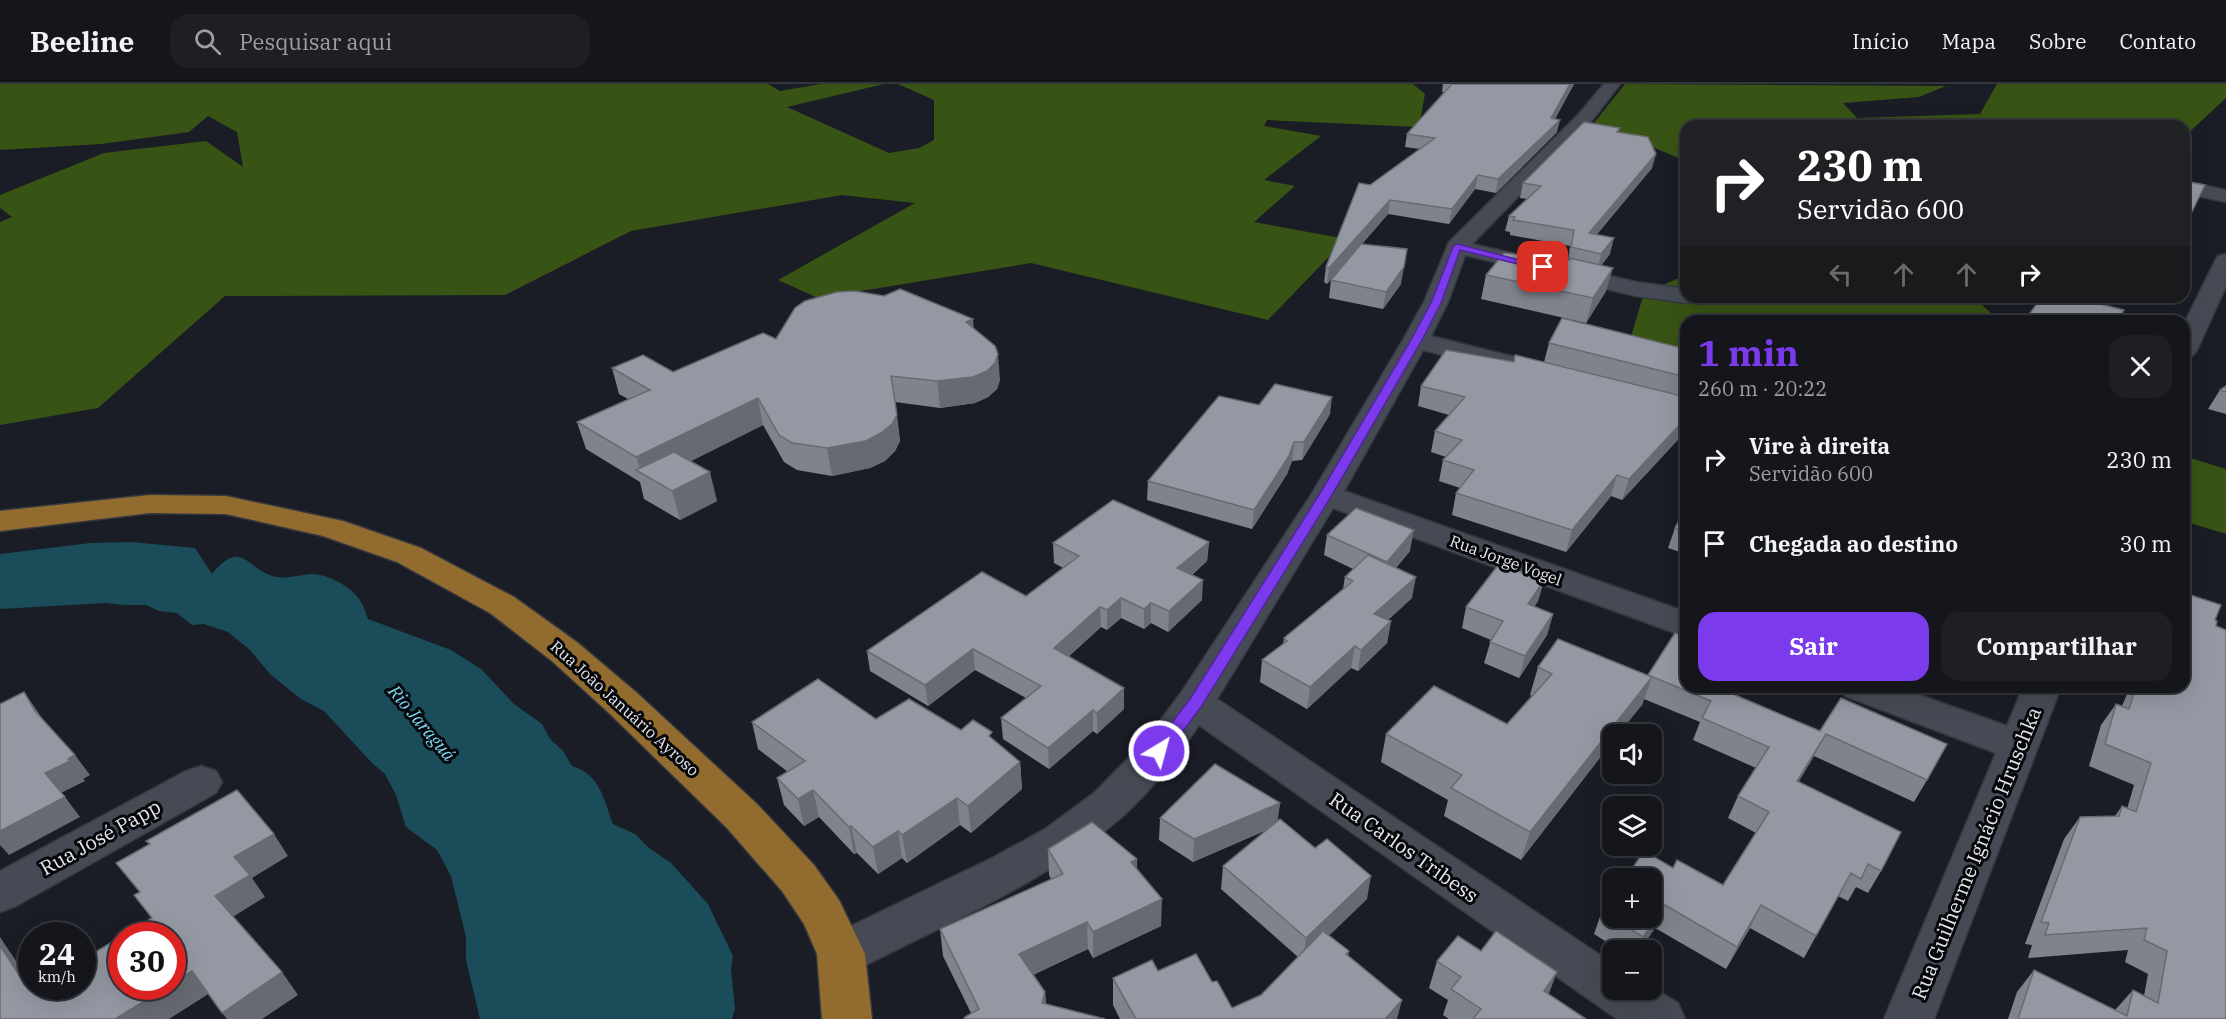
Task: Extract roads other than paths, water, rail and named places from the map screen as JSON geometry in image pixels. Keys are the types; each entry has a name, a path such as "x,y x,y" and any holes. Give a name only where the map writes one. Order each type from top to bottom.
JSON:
{"main road":[{"name":"Rua João Januário Ayroso","path":"0,521 150,504 226,505 332,528 409,555 502,605 565,652 622,703 741,816 798,878 823,914 841,954 847,1019"}],"street":[{"path":"841,954 1010,870 1060,841 1108,804 1159,751 1195,703 1326,495 1436,303 1457,247 1584,119 1611,84"},
{"path":"2190,188 2226,196"},
{"path":"1457,247 1636,289 1680,295"},
{"path":"2190,337 2226,261"},
{"path":"1416,340 1540,371"},
{"name":"Rua Jorge Vogel","path":"1326,495 1680,623"},
{"path":"1874,693 2017,745"},
{"name":"Rua Guilherme Ignácio Hruschka","path":"1909,1019 2039,693"},
{"name":"Rua Carlos Tribess","path":"1195,703 1602,982"},
{"name":"Rua José Papp","path":"0,893 201,782"},
{"name":"Rua Carlos Tribess","path":"1629,1000 1660,1019"}],"water":[{"name":"Rio Jaraguá","path":"132,542 195,548 212,574 222,563 238,557 245,559 267,574 277,577 316,574 331,578 346,586 357,596 368,619 451,650 481,669 514,704 542,724 550,739 563,751 572,766 589,775 595,782 600,789 613,824 635,834 649,848 671,863 708,904 733,956 731,969 735,1009 732,1019 480,1019 466,960 466,937 451,876 437,850 406,827 396,795 385,774 324,711 301,699 271,675 249,649 228,632 204,624 192,625 177,613 159,611 146,605 106,603 0,609 0,554 90,543"}]}
